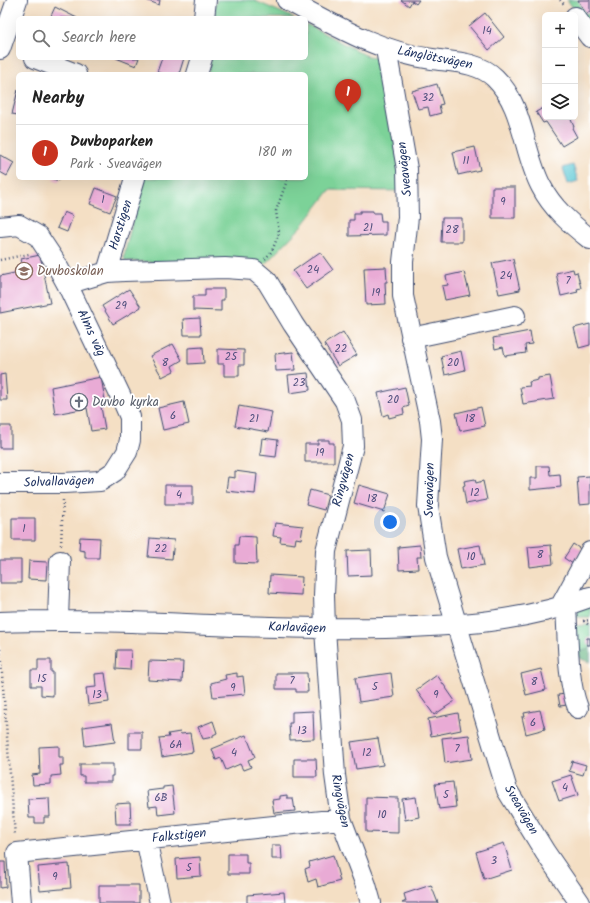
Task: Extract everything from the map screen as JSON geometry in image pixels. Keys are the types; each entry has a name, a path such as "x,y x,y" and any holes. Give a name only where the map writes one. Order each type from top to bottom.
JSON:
{"street":[{"path":"204,16 206,0"},
{"name":"Långlötsvägen","path":"287,0 327,23 386,49 426,58 475,66 496,78 516,110 541,186 550,201 560,213 590,240"},
{"path":"6,48 10,8"},
{"path":"569,9 590,37"},
{"name":"Sveavägen","path":"386,49 407,169 408,217 403,280 405,310 430,421 432,439 428,506 436,557 506,790 545,852 580,903"},
{"path":"40,60 71,72"},
{"path":"198,72 201,60"},
{"name":"Harstigen","path":"107,272 135,180"},
{"name":"Alms väg","path":"0,227 19,225 38,236 47,249 67,284 130,417 131,433 127,452 115,471"},
{"path":"67,284 107,272 225,268 254,270"},
{"name":"Ringvägen","path":"254,270 267,281 292,324 344,401 352,420 353,446 326,550 324,595 325,629 335,775 341,819 366,885 371,903"},
{"path":"411,338 515,316"},
{"name":"Solvallavägen","path":"0,483 64,483 100,481 115,471"},
{"path":"578,708 575,699 562,607 590,552"},
{"path":"58,620 60,560"},
{"name":"Karlavägen","path":"0,622 58,620 325,629 456,626 562,607 590,597"},
{"name":"Falkstigen","path":"16,845 146,839 341,819"},
{"path":"146,839 160,903"},
{"path":"16,845 22,903"}],"path":[{"path":"254,270 272,251 279,233 276,211 287,180"},
{"path":"0,260 47,249"},
{"path":"60,560 64,483"},
{"path":"583,621 590,626"},
{"path":"0,649 16,845"}],"green space":[{"path":"217,0 253,0 289,16 215,16 215,6"},
{"path":"567,0 590,0 590,29 578,12"},
{"path":"308,25 365,55 381,60 403,191 330,190 303,225 263,266 125,261 124,256 143,180 308,180 308,72 208,72 211,60 308,60"},
{"path":"590,605 590,617 576,617 572,610"},
{"path":"590,625 590,662 573,655 573,626"},
{"path":"590,649 590,662 581,659 579,652"}],"water":[{"path":"573,165 578,181 568,184 563,168"}],"building":[{"path":"146,0 160,0 159,5"},
{"path":"401,0 419,0 416,4 412,1 409,6"},
{"path":"578,0 590,0 590,11 586,14"},
{"path":"55,7 73,16 51,16"},
{"path":"485,13 504,37 489,50 469,26"},
{"path":"121,60 138,60 136,66"},
{"path":"161,60 183,60 180,72 157,72"},
{"path":"437,84 443,104 439,105 441,113 430,116 428,107 418,109 412,91"},
{"path":"16,98 16,115 12,114"},
{"path":"542,109 542,120 571,120 574,127 572,128 577,137 562,146 546,122 543,123 536,112"},
{"path":"475,147 480,170 458,175 453,152"},
{"path":"0,155 14,163 7,176 0,172"},
{"path":"492,187 515,187 515,218 492,218"},
{"path":"96,188 117,196 110,212 90,204"},
{"path":"360,211 373,211 373,213 380,213 381,221 386,221 386,235 349,236 349,220 354,220 354,213 360,213"},
{"path":"64,212 73,216 67,232 57,228"},
{"path":"442,218 462,218 462,242 441,242"},
{"path":"320,252 333,270 306,289 293,271"},
{"path":"40,255 50,303 0,313 0,276 24,271 21,259"},
{"path":"513,259 520,290 499,294 492,263"},
{"path":"386,267 386,304 366,305 364,268"},
{"path":"573,269 574,273 577,272 581,288 577,289 578,292 561,296 556,273"},
{"path":"464,272 470,295 445,300 442,286 448,285 446,276"},
{"path":"129,289 141,307 113,324 102,306"},
{"path":"205,289 224,289 224,300 221,300 221,311 193,310 193,296 205,296"},
{"path":"200,318 201,335 184,335 183,319"},
{"path":"590,324 590,345 579,348 574,328"},
{"path":"530,331 532,344 525,345 526,353 505,356 503,347 495,349 493,338"},
{"path":"343,332 357,355 338,366 324,344"},
{"path":"173,344 182,360 172,366 174,371 162,377 150,356"},
{"path":"203,347 204,363 188,364 188,348"},
{"path":"218,349 244,350 244,365 239,365 239,376 224,376 224,364 218,364"},
{"path":"461,351 465,370 445,375 441,356"},
{"path":"293,352 295,370 276,371 275,354"},
{"path":"308,373 310,390 290,393 288,375"},
{"path":"5,374 7,400 0,400 0,375"},
{"path":"550,376 554,399 523,404 520,387 530,386 529,382 538,380 538,378"},
{"name":"Duvbo kyrka","path":"101,377 106,406 101,407 105,429 91,431 87,408 55,414 51,387"},
{"path":"405,387 409,406 403,408 404,414 389,418 388,414 383,416 378,393"},
{"path":"184,402 189,424 163,430 158,408"},
{"path":"239,406 272,412 268,432 235,426"},
{"path":"481,407 485,426 460,431 456,413"},
{"path":"0,426 11,426 11,448 0,448"},
{"path":"262,438 278,440 276,457 260,455"},
{"path":"318,440 329,440 329,443 334,443 334,462 305,462 305,444 318,444"},
{"path":"537,466 549,466 550,475 560,474 561,487 530,490 530,478 537,478"},
{"path":"235,471 257,474 255,494 226,491 228,477 235,478"},
{"path":"590,476 590,504 579,505 577,477"},
{"path":"475,479 476,483 483,481 487,500 466,504 463,486 465,485 464,481"},
{"path":"165,485 193,485 193,504 165,504"},
{"path":"359,485 390,494 384,512 354,503"},
{"path":"310,490 328,495 324,510 306,505"},
{"path":"12,518 35,518 35,540 12,540"},
{"path":"275,523 303,526 301,539 296,538 295,544 280,542 281,537 273,536"},
{"path":"239,536 256,537 257,564 235,563 235,545 238,545"},
{"path":"80,537 100,538 99,558 85,558 85,551 79,550"},
{"path":"150,538 174,540 172,559 148,557"},
{"path":"573,544 582,550 573,564 564,558"},
{"path":"420,545 421,557 417,557 418,569 399,570 398,547"},
{"path":"480,545 484,565 461,569 457,549"},
{"path":"551,545 553,564 530,567 528,547"},
{"path":"371,550 372,575 348,576 347,551"},
{"path":"0,560 21,560 21,583 0,583"},
{"path":"29,561 47,562 46,580 28,579"},
{"path":"270,575 302,577 301,595 269,593"},
{"path":"587,638 590,638 590,645 587,645"},
{"path":"117,650 131,650 130,670 116,669"},
{"path":"38,660 51,660 51,672 53,672 53,696 41,695 41,686 31,686 31,670 38,670"},
{"path":"149,661 183,662 182,682 148,680"},
{"path":"541,669 546,690 526,695 521,674"},
{"path":"105,673 109,702 88,705 86,688 96,687 95,674"},
{"path":"237,673 237,677 243,676 245,694 213,697 211,683 226,679 225,675"},
{"path":"276,673 307,673 308,692 296,692 296,689 276,689"},
{"path":"391,673 394,697 359,702 355,678"},
{"path":"437,675 455,701 434,715 416,690"},
{"path":"565,694 567,705 560,706 558,695"},
{"path":"540,710 545,729 526,734 522,717 525,717 524,713"},
{"path":"313,711 314,739 290,740 289,723 292,723 292,712"},
{"path":"458,713 461,730 431,736 428,719"},
{"path":"213,721 217,733 213,735 213,737 203,739 198,727"},
{"path":"112,723 115,742 85,746 83,727"},
{"path":"129,732 142,732 142,749 129,749"},
{"path":"180,732 181,734 190,733 193,752 162,757 159,738 169,737 168,734"},
{"path":"246,735 255,757 248,760 251,767 243,770 240,764 226,770 221,758 216,760 212,749"},
{"path":"469,735 472,759 445,763 442,738"},
{"path":"378,738 383,765 356,769 351,742"},
{"path":"59,746 59,757 63,757 63,765 60,765 61,775 51,776 51,784 33,785 32,775 40,774 39,747"},
{"path":"294,759 316,759 317,777 294,777"},
{"path":"572,761 586,765 583,775 569,771"},
{"path":"80,764 113,764 113,776 111,776 111,782 84,782 84,776 80,776"},
{"path":"571,775 578,795 559,801 552,781"},
{"path":"453,782 456,807 439,809 435,784"},
{"path":"172,786 175,813 158,815 157,806 149,807 147,791"},
{"path":"287,795 287,798 293,798 295,811 274,813 272,800 280,799 280,796"},
{"path":"366,797 398,798 398,833 366,832"},
{"path":"416,797 419,817 405,820 402,799"},
{"path":"49,798 50,817 44,817 44,823 35,823 35,818 29,818 28,799"},
{"path":"130,803 131,824 116,824 115,804"},
{"path":"504,843 512,870 484,879 476,852"},
{"path":"272,845 281,845 282,859 272,859"},
{"path":"228,854 246,854 246,863 249,863 249,874 228,874"},
{"path":"333,855 340,881 318,887 316,879 308,882 305,869 310,867 309,862"},
{"path":"200,857 201,876 177,878 176,859"},
{"path":"0,862 5,862 6,887 0,888"},
{"path":"69,864 71,888 40,891 38,867"},
{"path":"99,885 139,885 139,903 99,903"},
{"path":"431,885 438,903 402,903 406,901 404,894"},
{"path":"284,892 285,903 247,903 247,895"}],"place":[{"name":"Duvboparken","path":"348,112"},
{"name":"Duvboskolan","path":"24,271"},
{"name":"Duvbo kyrka","path":"79,402"}]}
